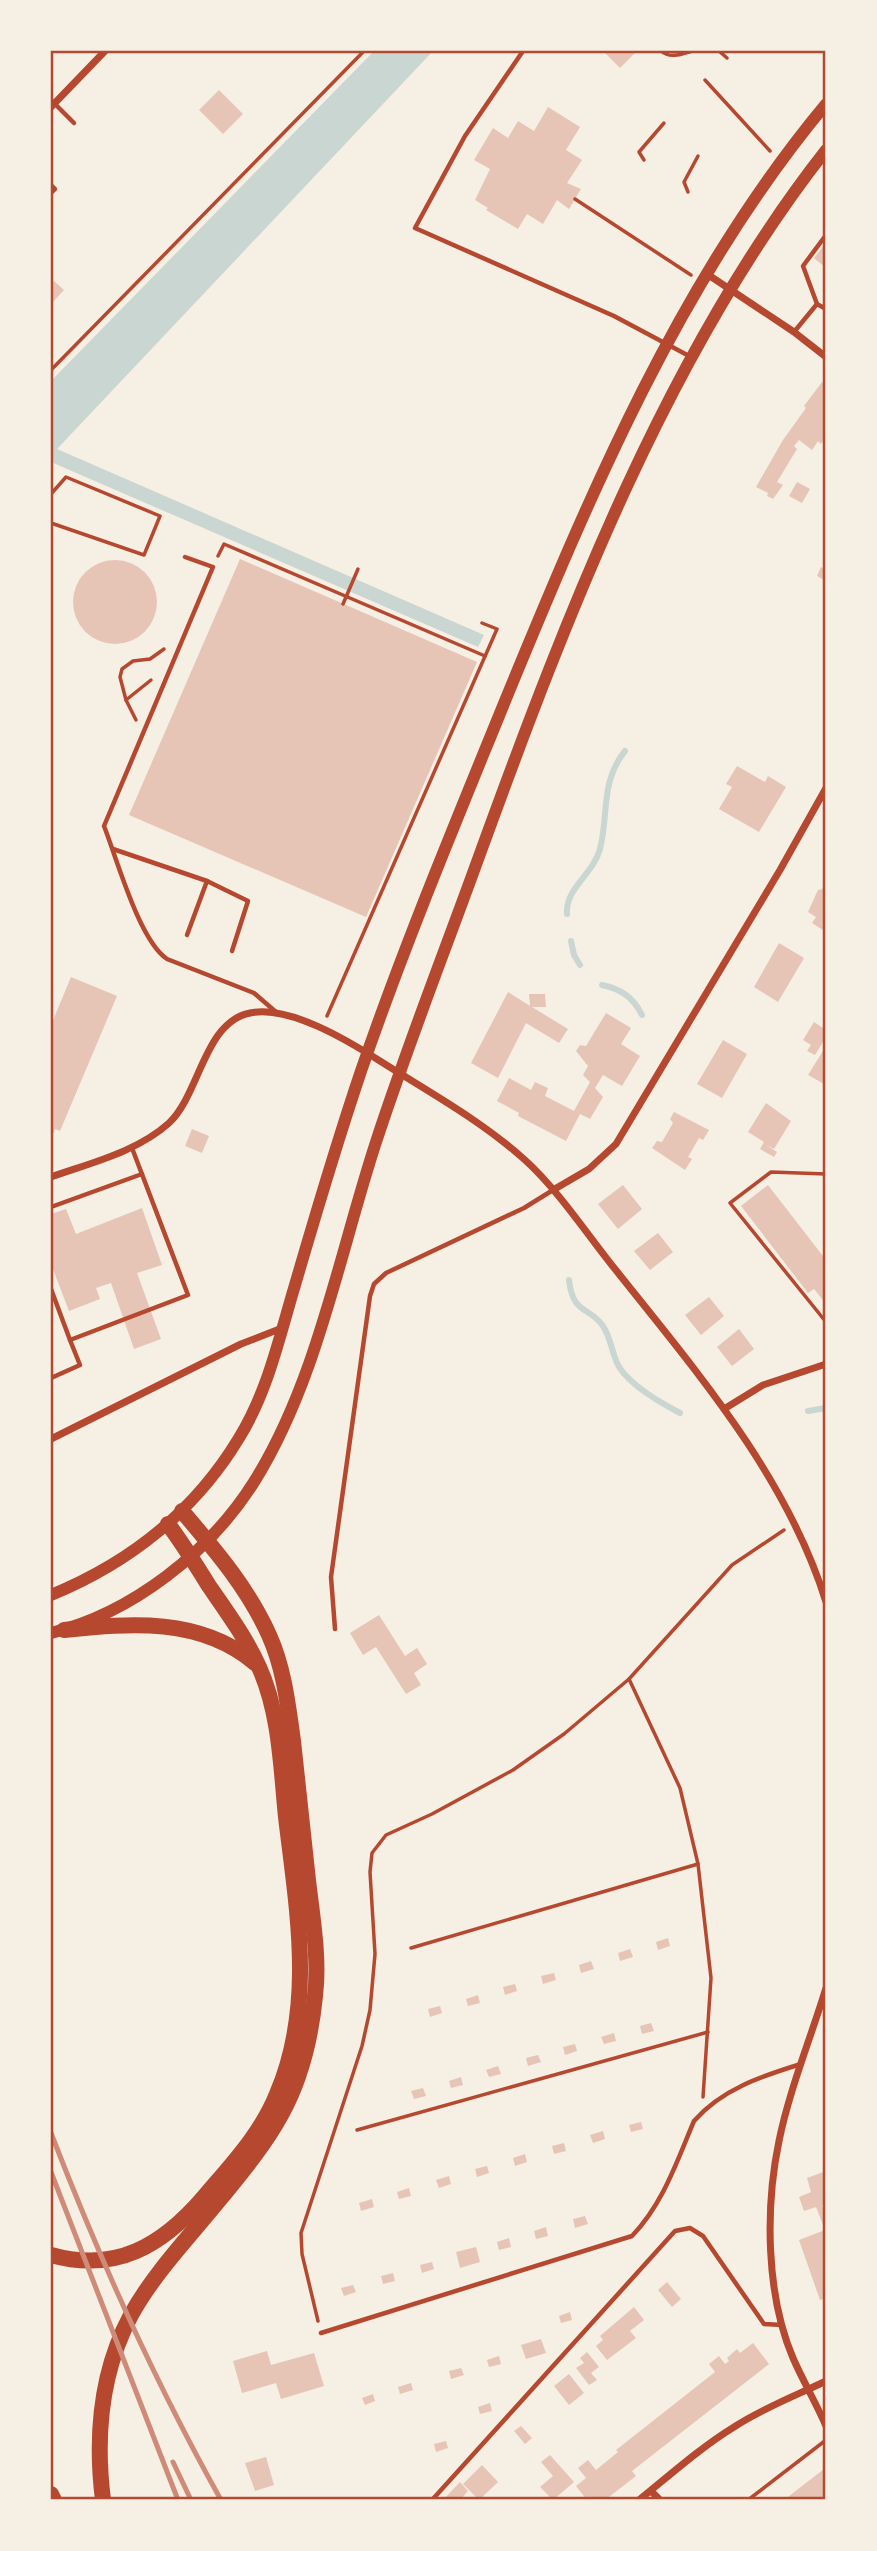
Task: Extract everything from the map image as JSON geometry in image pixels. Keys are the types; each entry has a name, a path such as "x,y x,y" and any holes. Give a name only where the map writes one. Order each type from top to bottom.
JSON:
{"highway":[{"path":"103,2500 98,2450 99,2427 106,2384 122,2335 133,2313 154,2283 255,2157 283,2112 307,2046 316,1993 312,1917 285,1689 269,1635 234,1574 182,1511"},
{"path":"51,2255 82,2260 125,2255 155,2242 181,2224 245,2149 277,2094 298,2020 301,1955 273,1707 259,1667 242,1635 168,1524"},
{"path":"57,1631 112,1626 191,1630 225,1642 259,1667"},
{"path":"51,2494 54,2500"}],"main road":[{"path":"51,1595 109,1567 168,1524 203,1490 252,1416 272,1368 342,1128 367,1053 428,889 543,608 603,471 667,342 704,278 781,162 826,104"},
{"path":"57,1631 102,1614 136,1595 190,1555 233,1512 251,1487 282,1433 312,1353 376,1141 517,753 567,627 629,484 692,357 730,290 826,150"}],"street":[{"path":"52,103 105,51"},
{"path":"704,278 730,290 794,332 826,357"},
{"path":"552,1190 589,1169 616,1144 826,788"},
{"path":"51,1177 132,1147 158,1132 176,1116 216,1037 227,1023 249,1013 276,1012 322,1029 367,1053 495,1135 525,1160 552,1190 724,1409 794,1523 809,1554 826,1602"},
{"path":"51,1439 241,1344 282,1328"},
{"path":"724,1409 764,1385 826,1364"},
{"path":"826,1987 779,2139 773,2183 772,2265 783,2325 793,2357 826,2426"},
{"path":"639,2500 733,2427 758,2412 826,2381"},
{"path":"651,2491 660,2500"}],"lane":[{"path":"523,51 466,136 415,228 565,294 667,342 692,357"},
{"path":"52,103 74,122"},
{"path":"51,185 55,189 51,193"},
{"path":"826,235 803,266 817,303 826,309"},
{"path":"794,332 817,303"},
{"path":"185,557 213,568 104,826 143,926 158,953 254,993 276,1012"},
{"path":"113,849 207,881 248,901 232,951"},
{"path":"187,935 207,881"},
{"path":"70,1340 188,1295 132,1147"},
{"path":"51,1207 142,1174"},
{"path":"335,1629 331,1577 370,1296 374,1284 386,1273 524,1208 552,1190"},
{"path":"51,1289 80,1365 51,1378"},
{"path":"321,2333 632,2236 645,2223 661,2196 694,2121 701,2113 731,2091 767,2074 802,2064"},
{"path":"432,2500 674,2231 690,2228 703,2236 764,2324 783,2325"}],"path":[{"path":"51,370 364,51"},
{"path":"661,51 674,55 692,51"},
{"path":"719,51 727,58"},
{"path":"705,80 781,162"},
{"path":"644,160 639,152 664,123"},
{"path":"688,192 684,182 698,156"},
{"path":"575,199 704,278"},
{"path":"51,494 66,477 160,516 145,555 51,523"},
{"path":"213,568 224,544 485,656"},
{"path":"343,604 358,569"},
{"path":"322,1029 497,629 482,623"},
{"path":"145,729 138,725 126,700 120,677 122,669 133,662 156,656 176,632 185,634"},
{"path":"126,700 159,673 169,674"},
{"path":"826,1174 771,1172 730,1203 826,1322"},
{"path":"321,2333 303,2254 301,2233 362,2046 370,2010 375,1954 370,1872 372,1853 386,1835 432,1814 513,1770 564,1734 629,1679 732,1566 794,1523"},
{"path":"629,1679 680,1788 698,1864 711,1978 701,2113"},
{"path":"411,1948 698,1864"},
{"path":"357,2130 708,2032"},
{"path":"748,2500 826,2440"}],"shaded area":[{"path":"374,51 433,51 57,449 484,635 478,647 51,462 51,381"}],"building":[{"path":"603,51 637,51 620,68"},
{"path":"219,90 243,114 223,134 199,110"},
{"path":"548,107 580,127 566,150 582,160 567,183 581,189 569,209 557,200 543,224 527,214 518,229 486,210 488,208 475,200 490,169 474,160 493,128 508,138 518,121 534,131"},
{"path":"826,243 826,268 814,258"},
{"path":"54,281 64,290 51,304 51,284"},
{"path":"822,382 826,386 826,436 821,444 818,441 812,450 799,440 794,446 797,449 777,482 783,485 773,499 756,487 783,440 806,408 804,406"},
{"path":"797,482 810,489 802,503 789,496"},
{"path":"240,559 477,662 366,917 129,815"},
{"path":"107,560 123,560 139,567 150,578 157,594 154,618 145,632 123,644 107,644 91,637 80,626 73,610 73,594 80,578 91,567"},
{"path":"821,567 826,570 826,581 817,576"},
{"path":"737,766 765,782 768,776 786,787 759,832 719,809 732,787 726,784"},
{"path":"826,882 826,932 812,923 816,917 808,912 818,890 822,889"},
{"path":"779,943 804,958 778,1002 754,987"},
{"path":"71,977 117,996 60,1131 55,1129 51,1140 51,1025"},
{"path":"508,992 530,1006 529,994 545,994 546,1007 532,1007 568,1029 559,1043 526,1023 498,1078 471,1063"},
{"path":"606,1013 631,1028 621,1044 640,1056 622,1086 603,1075 595,1088 603,1097 590,1119 580,1114 566,1141 518,1116 519,1113 497,1101 509,1078 531,1090 535,1082 548,1088 545,1096 574,1111 590,1082 583,1075 588,1066 576,1051 580,1045 586,1046"},
{"path":"814,1022 826,1030 826,1037 815,1055 807,1051 811,1045 803,1040"},
{"path":"723,1040 747,1054 722,1098 697,1084"},
{"path":"826,1046 826,1085 808,1075"},
{"path":"766,1103 791,1121 774,1149 766,1145 777,1152 774,1157 760,1149 764,1142 748,1132"},
{"path":"674,1112 709,1130 703,1140 699,1138 688,1157 692,1159 685,1170 652,1148 657,1141 662,1142 673,1123 670,1119"},
{"path":"192,1129 209,1136 202,1153 185,1146"},
{"path":"623,1185 642,1209 618,1229 598,1204"},
{"path":"768,1185 826,1260 826,1304 814,1289 808,1293 741,1206"},
{"path":"142,1208 162,1265 137,1273 161,1339 134,1349 111,1283 96,1288 100,1299 69,1311 51,1264 51,1214 66,1209 76,1234"},
{"path":"658,1233 673,1252 650,1270 634,1251"},
{"path":"709,1297 724,1316 701,1335 685,1315"},
{"path":"739,1329 754,1349 732,1366 717,1347"},
{"path":"379,1615 405,1656 417,1648 427,1664 414,1673 421,1685 406,1694 376,1647 363,1655 350,1633"},
{"path":"668,1938 670,1946 658,1950 656,1942"},
{"path":"630,1949 633,1957 620,1961 618,1953"},
{"path":"591,1961 594,1969 581,1973 579,1965"},
{"path":"554,1973 556,1980 543,1984 541,1976"},
{"path":"515,1984 517,1991 505,1995 503,1987"},
{"path":"478,1995 480,2003 468,2006 466,1999"},
{"path":"440,2006 442,2013 430,2017 428,2009"},
{"path":"651,2023 654,2031 642,2034 640,2026"},
{"path":"614,2033 616,2041 604,2044 601,2037"},
{"path":"575,2044 577,2051 565,2055 563,2047"},
{"path":"538,2055 541,2062 528,2066 526,2058"},
{"path":"498,2066 501,2074 489,2077 486,2070"},
{"path":"461,2077 463,2085 451,2088 449,2081"},
{"path":"423,2088 426,2096 414,2099 411,2091"},
{"path":"641,2122 643,2129 631,2132 629,2125"},
{"path":"603,2131 605,2139 593,2143 590,2135"},
{"path":"564,2143 566,2151 554,2154 552,2146"},
{"path":"525,2154 527,2162 515,2166 513,2158"},
{"path":"487,2166 489,2173 477,2177 475,2169"},
{"path":"826,2171 826,2203 822,2205 826,2218 826,2298 820,2300 799,2240 825,2230 816,2207 804,2211 799,2197 811,2192 807,2178"},
{"path":"449,2176 451,2184 439,2188 436,2180"},
{"path":"409,2188 411,2196 399,2199 397,2192"},
{"path":"372,2199 374,2207 361,2211 359,2203"},
{"path":"585,2216 588,2224 575,2228 573,2219"},
{"path":"546,2227 548,2236 536,2239 534,2231"},
{"path":"509,2238 511,2247 499,2250 497,2242"},
{"path":"476,2247 480,2262 460,2268 456,2252"},
{"path":"432,2262 434,2269 422,2273 420,2265"},
{"path":"393,2273 395,2281 383,2284 381,2276"},
{"path":"667,2282 681,2299 672,2307 658,2290"},
{"path":"353,2285 356,2292 344,2296 341,2288"},
{"path":"634,2307 644,2320 630,2331 636,2338 607,2360 596,2346 603,2340 600,2336"},
{"path":"570,2312 572,2320 561,2323 559,2316"},
{"path":"541,2339 546,2353 526,2359 521,2345"},
{"path":"753,2343 769,2364 632,2471 636,2476 605,2500 587,2500 576,2486 586,2478 578,2468 588,2460 596,2470 618,2452 616,2450 715,2372 709,2364 719,2356 725,2364 729,2361 727,2358 737,2349 740,2353"},
{"path":"267,2351 271,2365 314,2353 324,2386 281,2399 276,2383 242,2393 233,2361"},
{"path":"587,2352 599,2367 591,2373 597,2380 589,2385 576,2368 584,2363 580,2358"},
{"path":"499,2356 501,2364 489,2367 487,2360"},
{"path":"461,2368 464,2375 451,2379 449,2371"},
{"path":"569,2374 584,2393 569,2405 554,2386"},
{"path":"411,2383 413,2390 400,2394 398,2387"},
{"path":"373,2394 375,2401 365,2405 362,2398"},
{"path":"490,2403 492,2411 480,2414 478,2407"},
{"path":"521,2426 532,2438 525,2444 514,2431"},
{"path":"446,2441 448,2448 436,2452 434,2444"},
{"path":"550,2455 574,2482 553,2500 540,2487 553,2476 541,2462"},
{"path":"266,2457 274,2485 255,2491 245,2463"},
{"path":"482,2465 498,2482 479,2500 463,2484"},
{"path":"824,2469 826,2500 784,2500"},
{"path":"460,2482 468,2491 460,2500 443,2500"}],"waterway":[{"path":"567,914 570,897 592,866 600,849 608,786 625,751"},
{"path":"571,941 574,955 580,965"},
{"path":"602,985 626,995 642,1015"},
{"path":"569,1280 574,1299 598,1320 605,1330 615,1359 628,1378 645,1392 680,1413"},
{"path":"808,1411 826,1408"}],"railway":[{"path":"51,2133 130,2320 173,2411 221,2500"},
{"path":"51,2172 178,2500"},
{"path":"173,2462 191,2500"}]}
